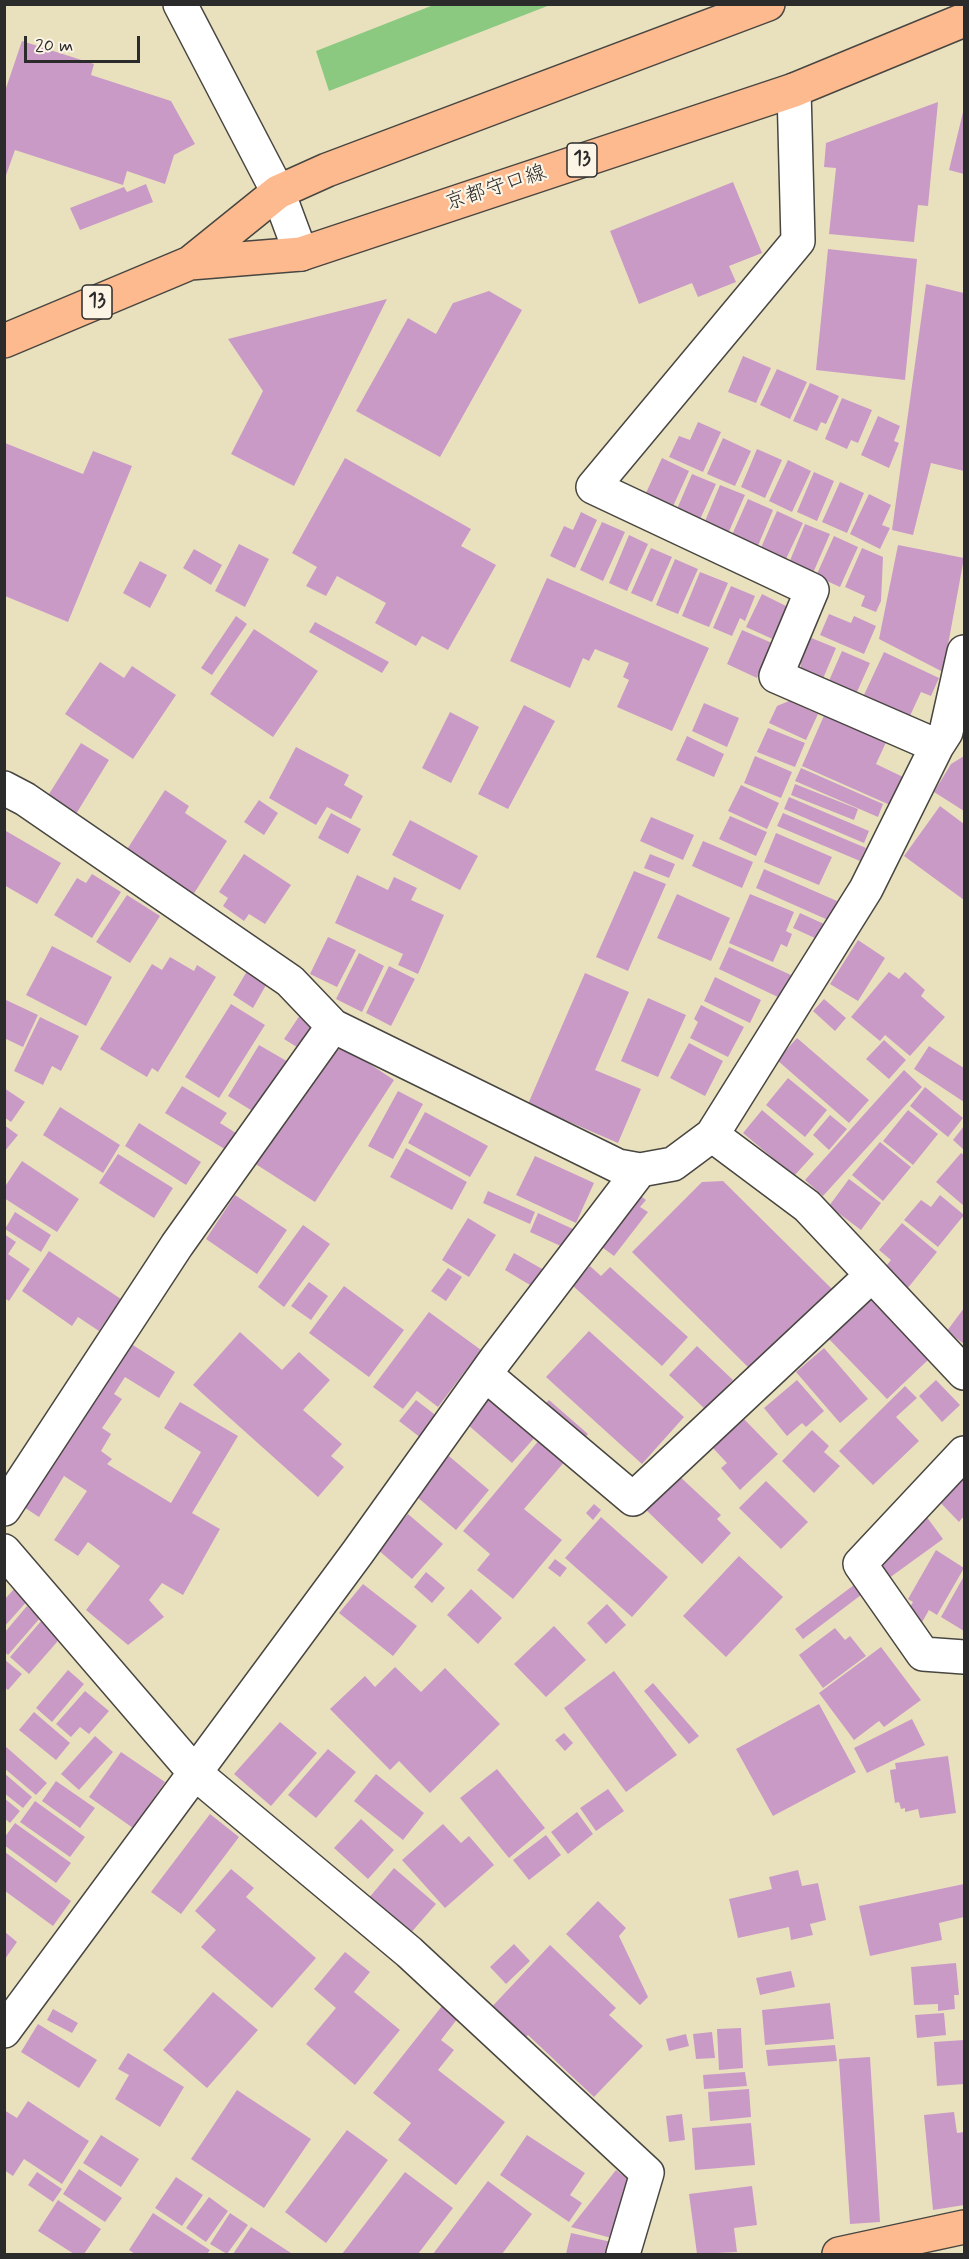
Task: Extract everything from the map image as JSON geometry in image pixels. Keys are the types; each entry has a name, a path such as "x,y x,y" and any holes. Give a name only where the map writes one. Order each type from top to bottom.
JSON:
{"main road":[{"name":"京都守口線","path":"4,341 190,263 278,192 327,170 768,4"},
{"name":"京都守口線","path":"190,263 300,254 794,90 964,20"},
{"path":"839,2254 964,2227"}],"street":[{"path":"180,4 278,192 300,254"},
{"path":"794,90 798,242 593,487 812,590 776,676 949,736"},
{"path":"4,788 33,805 290,981 333,1026 618,1166 640,1170 673,1164 712,1136 866,888 949,736 964,652"},
{"path":"4,1509 177,1245 333,1026"},
{"path":"712,1136 807,1206 964,1373"},
{"path":"4,2031 486,1375 640,1170"},
{"path":"486,1375 633,1499 872,1275"},
{"path":"964,1453 860,1564 923,1654 964,1657"},
{"path":"4,1551 195,1773 409,1952 647,2173 623,2254"}],"green space":[{"path":"436,4 550,5 329,91 316,51"}],"building":[{"path":"22,41 94,64 91,75 171,101 195,144 174,155 165,184 127,171 123,185 15,150 4,181 4,94"},
{"path":"938,102 928,206 918,205 914,242 829,234 836,168 824,167 826,143"},
{"path":"964,108 964,174 949,170"},
{"path":"733,182 762,253 729,266 736,282 698,297 692,283 639,304 610,231"},
{"path":"146,184 153,202 80,230 70,208 124,187 127,192"},
{"path":"828,249 917,259 905,380 816,370"},
{"path":"926,284 964,293 964,471 931,463 913,535 892,530"},
{"path":"489,291 522,310 440,457 356,411 408,318 436,334 453,303"},
{"path":"387,299 294,486 231,454 263,391 228,339"},
{"path":"743,356 771,368 756,403 728,392"},
{"path":"777,369 807,382 790,419 760,405"},
{"path":"810,383 839,396 826,424 821,422 817,431 793,421"},
{"path":"842,398 872,410 858,443 851,440 847,449 825,439"},
{"path":"878,416 900,426 894,441 899,443 889,468 861,455"},
{"path":"698,422 721,432 703,472 669,457 679,436 690,440"},
{"path":"723,438 751,451 735,486 707,474"},
{"path":"5,443 83,474 93,451 132,466 68,622 5,596"},
{"path":"757,449 782,460 765,498 741,487"},
{"path":"345,458 471,529 461,546 496,565 448,650 422,636 416,646 375,623 386,603 337,576 326,596 306,586 317,567 292,553"},
{"path":"662,458 689,471 670,513 650,503 653,496 646,493"},
{"path":"788,460 811,471 792,512 769,501"},
{"path":"814,472 834,481 817,521 797,512"},
{"path":"692,474 716,484 697,526 674,516"},
{"path":"840,482 864,493 847,533 822,522"},
{"path":"720,485 745,495 727,536 703,526"},
{"path":"869,494 891,505 882,525 890,528 880,549 850,534"},
{"path":"748,499 773,510 757,548 731,537"},
{"path":"777,511 803,523 785,561 760,550"},
{"path":"581,512 597,520 575,568 550,556 564,526 573,530"},
{"path":"602,522 625,532 603,581 580,570"},
{"path":"805,524 830,534 813,573 789,563"},
{"path":"629,535 648,544 627,591 609,583"},
{"path":"834,536 858,547 840,587 816,576"},
{"path":"239,544 269,559 245,607 215,591"},
{"path":"898,545 964,558 943,672 879,639"},
{"path":"651,548 672,557 652,602 631,593"},
{"path":"862,548 883,557 881,601 876,612 861,606 865,596 845,587"},
{"path":"194,549 222,565 211,585 183,568"},
{"path":"675,559 698,569 678,614 656,605"},
{"path":"140,561 167,575 150,608 123,593"},
{"path":"700,572 728,583 709,627 682,616"},
{"path":"547,578 709,648 672,731 617,707 629,680 623,677 629,663 595,649 589,661 583,658 570,688 510,661"},
{"path":"731,586 755,596 745,621 740,618 732,636 713,628"},
{"path":"762,594 792,609 777,641 746,627"},
{"path":"829,614 851,623 854,616 876,626 864,654 820,635"},
{"path":"236,616 247,624 212,675 201,668"},
{"path":"315,622 389,662 382,673 309,632"},
{"path":"254,629 318,671 273,737 210,694"},
{"path":"742,630 772,643 757,678 727,664"},
{"path":"809,637 836,648 822,681 801,671 800,657"},
{"path":"842,651 870,663 856,694 828,683"},
{"path":"884,652 939,678 931,696 921,692 909,718 863,697"},
{"path":"100,662 124,678 132,666 176,695 133,759 65,714"},
{"path":"789,701 818,714 806,740 769,723 777,706"},
{"path":"704,703 739,718 727,747 692,731"},
{"path":"524,705 555,721 508,809 478,794"},
{"path":"826,711 888,738 876,764 903,777 890,805 802,766"},
{"path":"450,712 479,727 451,783 422,768"},
{"path":"768,728 805,743 795,767 757,752"},
{"path":"687,736 724,754 714,777 676,760"},
{"path":"81,743 109,760 73,819 44,802"},
{"path":"296,747 349,775 344,785 363,796 351,819 327,807 316,825 269,798"},
{"path":"755,756 792,772 781,798 744,783"},
{"path":"964,756 964,811 934,792 951,764"},
{"path":"801,768 883,804 878,817 795,781"},
{"path":"795,784 858,809 854,820 791,795"},
{"path":"741,785 779,803 767,829 728,811"},
{"path":"165,790 189,806 185,813 227,841 193,895 126,851"},
{"path":"789,797 869,831 864,843 784,809"},
{"path":"259,800 278,813 264,835 244,822"},
{"path":"940,806 964,824 964,900 904,856"},
{"path":"331,813 361,829 348,854 318,838"},
{"path":"783,813 866,848 860,861 777,826"},
{"path":"730,816 767,832 756,856 719,839"},
{"path":"651,817 694,835 683,860 640,841"},
{"path":"410,820 478,856 460,890 392,855"},
{"path":"6,831 61,863 37,904 4,885"},
{"path":"776,833 832,857 819,885 764,862"},
{"path":"703,841 753,862 742,888 692,866"},
{"path":"244,854 291,885 265,924 249,914 244,921 223,906 228,898 219,892"},
{"path":"650,854 675,864 669,878 644,868"},
{"path":"764,869 837,901 828,920 756,888"},
{"path":"634,871 666,884 628,971 596,957"},
{"path":"92,874 121,892 92,938 54,915 77,878 86,883"},
{"path":"357,875 388,890 394,877 417,888 411,900 444,915 418,974 398,965 403,954 335,923"},
{"path":"677,894 730,918 711,961 657,938"},
{"path":"750,894 794,912 786,931 792,934 787,947 781,944 773,962 729,943"},
{"path":"127,895 160,916 130,963 96,942"},
{"path":"800,913 824,924 817,939 793,928"},
{"path":"328,937 356,950 337,987 310,974"},
{"path":"858,940 885,958 858,1001 830,984"},
{"path":"52,946 112,977 86,1026 26,995"},
{"path":"729,947 791,975 780,998 719,969"},
{"path":"359,953 384,966 362,1012 336,999"},
{"path":"170,957 194,971 197,965 216,977 158,1072 152,1068 147,1077 100,1049 152,964 162,970"},
{"path":"250,966 270,978 253,1008 233,995"},
{"path":"389,966 415,979 391,1026 366,1013"},
{"path":"889,972 899,979 905,972 925,990 921,996 945,1017 910,1056 885,1035 880,1041 851,1017"},
{"path":"585,973 629,992 595,1070 641,1089 618,1143 528,1104"},
{"path":"715,977 761,1000 750,1023 704,1001"},
{"path":"648,998 686,1015 658,1077 621,1061"},
{"path":"824,999 846,1018 835,1031 813,1011"},
{"path":"6,1000 38,1015 23,1047 4,1038"},
{"path":"231,1004 265,1025 219,1098 185,1077"},
{"path":"701,1005 744,1027 728,1057 690,1038 698,1022 694,1019"},
{"path":"302,1012 317,1022 300,1049 284,1039"},
{"path":"40,1017 79,1036 61,1071 52,1066 43,1085 14,1071"},
{"path":"797,1038 869,1100 849,1123 777,1060"},
{"path":"884,1040 906,1060 889,1079 866,1059"},
{"path":"689,1043 723,1061 705,1096 670,1078"},
{"path":"259,1045 290,1063 259,1115 228,1096"},
{"path":"929,1046 964,1068 964,1102 914,1069"},
{"path":"344,1047 394,1080 315,1202 254,1163 322,1058"},
{"path":"904,1070 922,1087 823,1196 805,1180"},
{"path":"788,1078 827,1110 805,1137 766,1105"},
{"path":"182,1086 227,1113 220,1123 239,1135 228,1151 165,1113"},
{"path":"925,1087 963,1118 948,1137 910,1106"},
{"path":"4,1088 25,1102 11,1122 4,1117"},
{"path":"398,1091 423,1104 393,1159 368,1146"},
{"path":"60,1107 120,1145 103,1173 43,1135"},
{"path":"762,1110 814,1154 794,1176 743,1133"},
{"path":"908,1110 938,1134 913,1165 883,1141"},
{"path":"425,1112 488,1146 470,1177 408,1143"},
{"path":"830,1115 847,1129 829,1150 813,1135"},
{"path":"139,1123 201,1162 186,1185 125,1146"},
{"path":"4,1125 18,1135 4,1152"},
{"path":"964,1126 964,1150 953,1140"},
{"path":"880,1142 911,1167 883,1201 852,1175"},
{"path":"406,1148 467,1182 452,1210 390,1177"},
{"path":"961,1153 964,1155 964,1206 936,1182"},
{"path":"118,1154 173,1188 154,1218 99,1183"},
{"path":"535,1156 594,1183 576,1223 516,1195"},
{"path":"22,1161 79,1199 57,1232 4,1198 4,1188"},
{"path":"849,1179 881,1203 861,1230 829,1206"},
{"path":"723,1181 834,1291 753,1372 632,1252 702,1182"},
{"path":"488,1191 535,1212 530,1224 483,1203"},
{"path":"638,1194 646,1200 640,1207 648,1212 614,1256 599,1245"},
{"path":"235,1195 287,1230 257,1274 206,1239"},
{"path":"940,1195 964,1215 938,1247 904,1220 921,1200 931,1207"},
{"path":"15,1212 51,1235 41,1252 5,1229"},
{"path":"538,1213 573,1229 565,1248 530,1232"},
{"path":"468,1218 496,1235 469,1277 442,1260"},
{"path":"902,1223 937,1252 907,1289 883,1270 891,1260 879,1250"},
{"path":"303,1225 330,1244 284,1307 258,1287"},
{"path":"4,1234 16,1242 8,1254 30,1269 9,1301 4,1298"},
{"path":"49,1251 121,1299 99,1331 78,1317 72,1326 22,1291"},
{"path":"514,1253 544,1270 535,1288 505,1270"},
{"path":"590,1266 601,1276 610,1267 688,1337 662,1366 573,1286"},
{"path":"448,1268 462,1277 446,1301 431,1291"},
{"path":"309,1282 328,1296 311,1320 291,1306"},
{"path":"344,1286 404,1330 369,1377 309,1333"},
{"path":"870,1298 929,1359 887,1399 828,1338"},
{"path":"964,1308 964,1344 947,1331"},
{"path":"429,1312 481,1350 438,1407 417,1391 403,1409 373,1387"},
{"path":"589,1331 684,1417 642,1464 546,1377"},
{"path":"240,1332 282,1370 299,1352 330,1380 303,1410 342,1444 331,1456 344,1467 318,1497 193,1385"},
{"path":"125,1340 175,1372 159,1398 125,1377 114,1394 122,1399 102,1428 111,1434 101,1451 112,1459 107,1464 171,1503 201,1452 164,1428 180,1402 238,1436 192,1513 220,1529 183,1595 162,1583 149,1600 164,1617 128,1645 86,1610 120,1566 88,1542 78,1556 54,1540 87,1491 64,1476 39,1517 19,1504"},
{"path":"697,1346 733,1380 705,1409 669,1375"},
{"path":"824,1348 868,1399 840,1423 796,1372"},
{"path":"797,1380 824,1411 806,1427 802,1423 787,1436 764,1408"},
{"path":"936,1380 960,1405 942,1422 919,1396"},
{"path":"905,1386 917,1398 896,1417 919,1441 873,1485 839,1451"},
{"path":"484,1390 536,1436 512,1463 460,1418"},
{"path":"416,1400 438,1417 421,1438 399,1421"},
{"path":"549,1400 588,1434 580,1443 541,1408"},
{"path":"743,1418 778,1454 740,1490 721,1468 727,1463 712,1447"},
{"path":"812,1430 829,1446 824,1452 840,1466 814,1493 782,1461"},
{"path":"540,1439 566,1460 524,1509 562,1540 513,1599 477,1570 490,1554 463,1531"},
{"path":"443,1451 489,1490 456,1530 410,1491"},
{"path":"964,1471 964,1516 959,1522 936,1498"},
{"path":"676,1473 721,1515 717,1519 731,1533 702,1564 643,1507"},
{"path":"766,1481 808,1522 781,1549 739,1508"},
{"path":"594,1504 601,1510 593,1520 586,1513"},
{"path":"408,1514 443,1544 412,1579 377,1549"},
{"path":"926,1516 943,1539 885,1581 876,1569"},
{"path":"601,1517 668,1577 632,1617 565,1558"},
{"path":"936,1550 964,1568 937,1615 929,1610 921,1624 905,1615 913,1602 908,1599"},
{"path":"739,1556 783,1597 726,1657 683,1616"},
{"path":"555,1559 567,1568 560,1577 548,1568"},
{"path":"426,1572 445,1588 432,1603 414,1587"},
{"path":"964,1576 964,1631 941,1617"},
{"path":"363,1584 417,1626 393,1656 339,1613"},
{"path":"854,1585 861,1595 803,1639 795,1629"},
{"path":"15,1588 29,1599 4,1627 4,1600"},
{"path":"471,1589 502,1618 478,1644 447,1615"},
{"path":"607,1604 626,1625 606,1644 587,1623"},
{"path":"27,1606 40,1618 8,1655 5,1652 5,1632"},
{"path":"42,1620 57,1633 57,1642 29,1674 10,1657"},
{"path":"554,1626 586,1660 546,1697 514,1664"},
{"path":"835,1628 845,1640 850,1636 866,1656 823,1688 799,1655"},
{"path":"881,1647 921,1700 884,1727 879,1721 854,1740 819,1693"},
{"path":"4,1659 22,1674 8,1690 4,1687"},
{"path":"395,1667 421,1692 445,1668 500,1724 430,1793 399,1761 390,1770 330,1709 365,1676 375,1687"},
{"path":"68,1670 84,1684 52,1722 36,1708"},
{"path":"614,1671 677,1755 626,1792 564,1708"},
{"path":"653,1683 699,1736 689,1744 644,1691"},
{"path":"85,1691 109,1711 89,1734 80,1727 71,1737 56,1724"},
{"path":"819,1704 856,1772 773,1816 736,1749"},
{"path":"34,1712 70,1743 56,1760 19,1730"},
{"path":"912,1719 925,1745 867,1773 854,1748"},
{"path":"280,1722 317,1753 271,1806 234,1774"},
{"path":"564,1733 573,1743 565,1751 555,1740"},
{"path":"95,1736 113,1752 79,1790 61,1774"},
{"path":"4,1745 47,1783 36,1795 4,1768"},
{"path":"328,1749 356,1772 316,1818 288,1795"},
{"path":"121,1752 165,1782 133,1828 89,1797"},
{"path":"948,1756 956,1813 920,1818 918,1809 905,1812 905,1808 901,1809 899,1802 895,1803 890,1770 896,1769 895,1763"},
{"path":"497,1769 545,1828 509,1858 460,1798"},
{"path":"4,1773 32,1797 23,1808 4,1793"},
{"path":"376,1774 424,1813 403,1840 354,1801"},
{"path":"56,1781 95,1808 80,1828 42,1801"},
{"path":"608,1789 624,1811 596,1831 580,1808"},
{"path":"4,1798 20,1811 10,1823 4,1818"},
{"path":"35,1801 85,1837 70,1857 20,1822"},
{"path":"577,1812 593,1834 568,1854 551,1832"},
{"path":"210,1814 239,1837 181,1914 151,1892"},
{"path":"361,1819 394,1850 368,1879 334,1848"},
{"path":"15,1823 71,1863 56,1883 4,1845 4,1838"},
{"path":"443,1824 461,1843 469,1836 494,1865 445,1908 402,1860"},
{"path":"546,1835 561,1855 529,1880 513,1860"},
{"path":"5,1852 71,1901 53,1926 5,1891"},
{"path":"394,1868 436,1904 409,1935 368,1899"},
{"path":"231,1869 254,1888 246,1897 316,1958 272,2008 201,1947 216,1930 195,1911"},
{"path":"798,1870 802,1886 818,1883 826,1920 810,1924 813,1935 791,1940 789,1927 738,1938 729,1899 772,1889 769,1877"},
{"path":"964,1884 964,1917 939,1923 942,1940 870,1956 859,1906"},
{"path":"598,1901 626,1928 619,1936 648,1997 640,2005 566,1934"},
{"path":"5,1932 17,1942 5,1959"},
{"path":"514,1944 530,1961 506,1984 490,1967"},
{"path":"550,1945 616,2008 609,2015 643,2046 594,2097 528,2035 520,2043 487,2012"},
{"path":"345,1952 370,1972 354,1992 400,2030 355,2085 306,2044 336,2008 314,1989"},
{"path":"956,1963 959,1995 954,1995 955,2009 938,2011 938,2004 914,2005 911,1967"},
{"path":"791,1971 795,1987 760,1995 756,1978"},
{"path":"213,1992 258,2030 207,2088 163,2050"},
{"path":"830,2003 834,2039 765,2045 762,2010"},
{"path":"442,2006 458,2018 441,2040 454,2050 438,2070 505,2122 456,2185 398,2140 411,2123 373,2093"},
{"path":"53,2009 78,2023 72,2033 47,2020"},
{"path":"944,2013 946,2035 917,2038 915,2015"},
{"path":"38,2024 97,2060 79,2088 21,2052"},
{"path":"741,2028 743,2068 719,2070 717,2029"},
{"path":"712,2032 715,2058 696,2059 693,2034"},
{"path":"686,2034 689,2046 669,2051 666,2039"},
{"path":"964,2040 964,2084 937,2086 934,2042"},
{"path":"835,2045 837,2061 768,2066 766,2050"},
{"path":"128,2053 184,2087 160,2127 115,2099 129,2075 118,2069"},
{"path":"870,2057 880,2222 850,2224 839,2059"},
{"path":"745,2072 747,2086 704,2089 703,2075"},
{"path":"749,2089 751,2117 710,2121 708,2092"},
{"path":"237,2090 311,2139 264,2208 191,2159"},
{"path":"28,2101 89,2141 62,2184 24,2159 13,2176 4,2170 4,2110 17,2118"},
{"path":"954,2112 957,2133 964,2132 964,2205 933,2210 924,2115"},
{"path":"682,2114 685,2140 669,2142 666,2116"},
{"path":"751,2123 755,2165 695,2170 692,2128"},
{"path":"347,2130 388,2160 326,2243 285,2212"},
{"path":"101,2135 139,2159 121,2187 83,2163"},
{"path":"527,2135 585,2173 570,2195 582,2203 569,2222 500,2175"},
{"path":"79,2169 122,2198 105,2222 63,2194"},
{"path":"616,2170 636,2186 622,2241 571,2227"},
{"path":"37,2172 62,2189 53,2202 28,2185"},
{"path":"405,2172 453,2208 418,2254 342,2254"},
{"path":"176,2177 203,2195 182,2226 155,2208"},
{"path":"488,2181 532,2214 502,2254 433,2254"},
{"path":"752,2186 757,2225 734,2228 737,2252 697,2254 689,2194"},
{"path":"209,2197 228,2211 206,2242 186,2228"},
{"path":"58,2200 101,2229 84,2254 74,2254 38,2231"},
{"path":"153,2213 210,2250 207,2254 135,2254 129,2250"},
{"path":"230,2213 248,2225 227,2254 210,2244"},
{"path":"251,2227 291,2253 233,2254"},
{"path":"571,2233 616,2243 614,2254 566,2254"}]}
